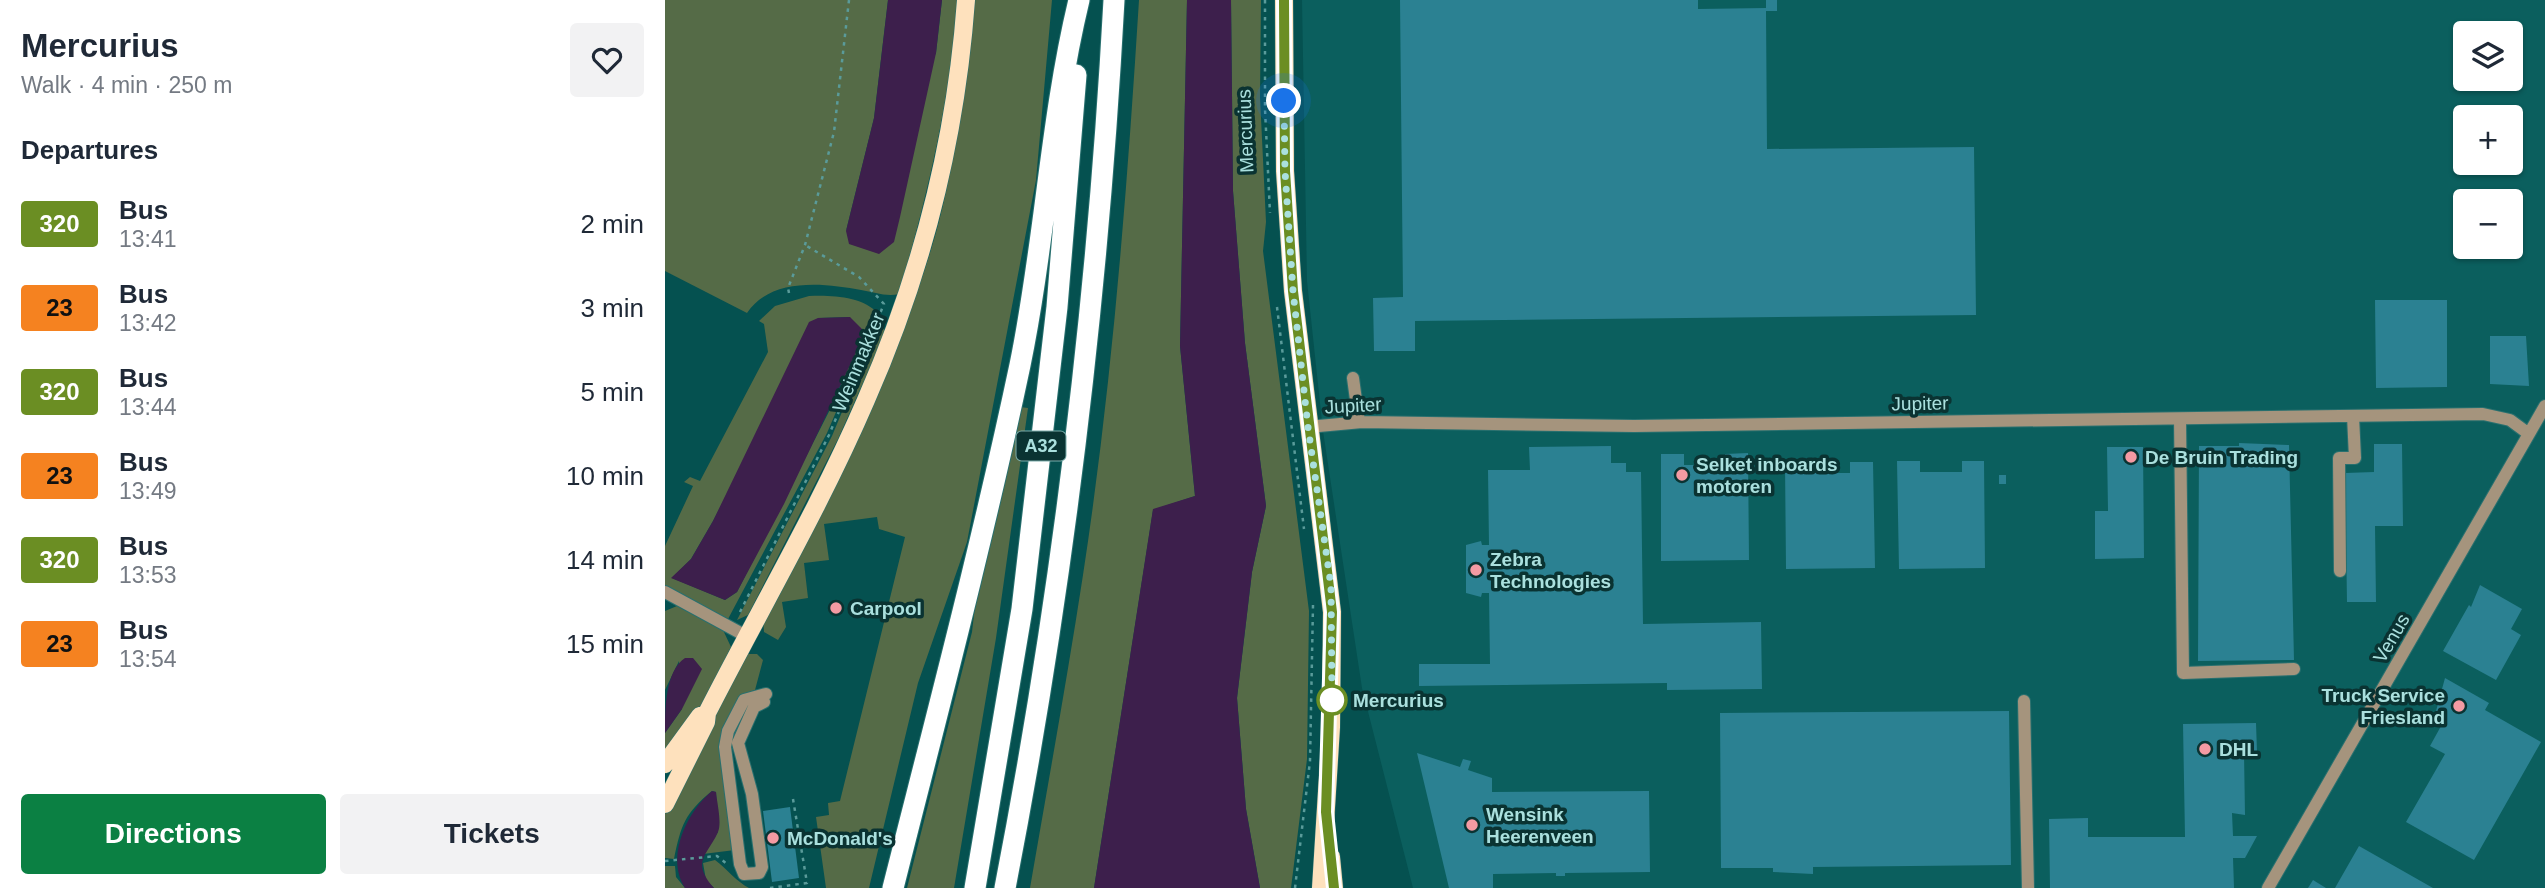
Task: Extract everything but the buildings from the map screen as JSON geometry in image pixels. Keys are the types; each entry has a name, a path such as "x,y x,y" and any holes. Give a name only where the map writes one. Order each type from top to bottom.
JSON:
{"highway":[{"name":"A32","path":"893,888 1020,363 1040,251 1064,62 1081,0"},
{"name":"A32","path":"975,888 1023,596 1058,307 1058,276 1081,0"},
{"name":"A32","path":"1005,888 1052,606 1093,298 1114,0"}],"main road":[{"name":"Weinmakker","path":"665,804 706,722 707,713 739,631 859,416 902,311 928,227 947,145 960,70 966,0"},
{"name":"Mercurius","path":"1284,0 1285,171 1308,427 1332,612 1321,888"},
{"name":"Weinmakker","path":"665,764 699,716 707,713"},
{"name":"Mercurius","path":"1326,812 1334,888"}],"street":[{"path":"1353,378 1359,422"},
{"name":"Venus","path":"2268,888 2545,406"},
{"name":"Jupiter","path":"1308,427 1359,422 1634,426 2483,414 2510,420 2529,434"},
{"path":"2340,571 2339,458 2355,458 2353,416"},
{"path":"2180,419 2183,673 2294,669"},
{"path":"665,593 739,631"},
{"path":"765,698 754,707 738,743 753,794 762,867 759,873 750,875 744,874 740,864 725,747 728,731 744,700 765,698"},
{"path":"2024,701 2028,888"}],"path":[{"path":"789,293 788,288 805,245 834,132 849,0"},
{"name":"Mercurius","path":"1265,0 1265,109 1270,214"},
{"path":"739,631 829,435 884,304 859,277 805,245"},
{"path":"1276,295 1304,533"},
{"path":"1295,888 1310,761 1313,600"},
{"path":"770,888 807,883 793,799"},
{"path":"665,861 708,858"}],"shaded area":[{"path":"888,0 942,0 936,53 894,242 879,254 849,244 846,231 874,118"},
{"path":"1187,0 1231,0 1233,191 1245,343 1266,506 1252,572 1237,698 1246,809 1260,888 1094,888 1153,509 1195,496 1180,346"},
{"path":"1302,0 2545,0 2545,888 1413,888 1362,688 1323,431 1307,281"},
{"path":"850,317 864,331 860,344 784,504 737,592 725,600 671,578 691,559 713,521 809,322 818,318"},
{"path":"685,658 693,658 702,669 682,709 665,733 670,681 678,664"},
{"path":"712,791 716,792 719,828 702,864 707,879 714,888 685,888 679,876 678,849 694,811"}],"green space":[{"path":"665,0 888,0 874,118 846,231 936,53 942,0 958,0 949,75 936,148 899,294 885,295 831,286 799,285 770,293 757,301 747,313 665,271"},
{"path":"973,0 1052,0 1036,180 967,542 918,683 869,888 826,888 816,817 829,815 828,803 840,801 905,537 879,529 877,517 824,524 829,560 804,563 808,598 782,602 786,627 778,640 764,632 763,619 858,431 901,335 919,286 949,178"},
{"path":"1139,0 1187,0 1180,346 1195,496 1153,510 1094,888 1030,888 1077,614 1102,432 1124,216"},
{"path":"1231,0 1261,0 1260,97 1266,222 1263,251 1309,611 1307,759 1291,888 1260,888 1246,809 1237,698 1252,572 1266,506 1245,343 1233,191"},
{"path":"809,296 836,297 864,303 878,314 827,433 728,619 665,586 665,546 693,486 684,482 690,477 700,481 768,352 764,324 759,321 775,306","holes":["850,317 841,388 737,592 725,600 672,578 691,559 713,521 818,318"]},
{"path":"881,318 885,334 838,439 748,615 737,620 832,436"},
{"path":"1020,407 1028,408 996,638 954,888 907,888 972,632 979,571"},
{"path":"677,606 723,630 731,647 704,702 665,756 665,733 682,709 679,661 665,690 665,611"},
{"path":"748,654 757,654 763,660 755,690 742,695 725,728 735,850 703,854 718,832 716,792 712,791 685,820 674,859 665,858 665,813 743,658"},
{"path":"715,860 749,888 714,888 706,880 703,863"},
{"path":"665,866 675,866 676,877 685,888 665,888"}],"bus line":[{"name":"320","path":"1284,0 1285,171 1293,291 1308,427 1331,586 1331,727 1326,812 1334,888"}],"place":[{"name":"De Bruin Trading","path":"2131,457"},
{"name":"Selket inboards motoren","path":"1682,475"},
{"name":"Zebra Technologies","path":"1476,570"},
{"name":"Carpool","path":"836,608"},
{"name":"Mercurius","path":"1332,700"},
{"name":"Truck Service Friesland","path":"2459,706"},
{"name":"DHL","path":"2205,749"},
{"name":"Wensink Heerenveen","path":"1472,825"},
{"name":"McDonald's","path":"773,838"}],"route":[{"path":"1284,101 1285,171 1293,291 1308,427 1331,586 1332,700"}]}
